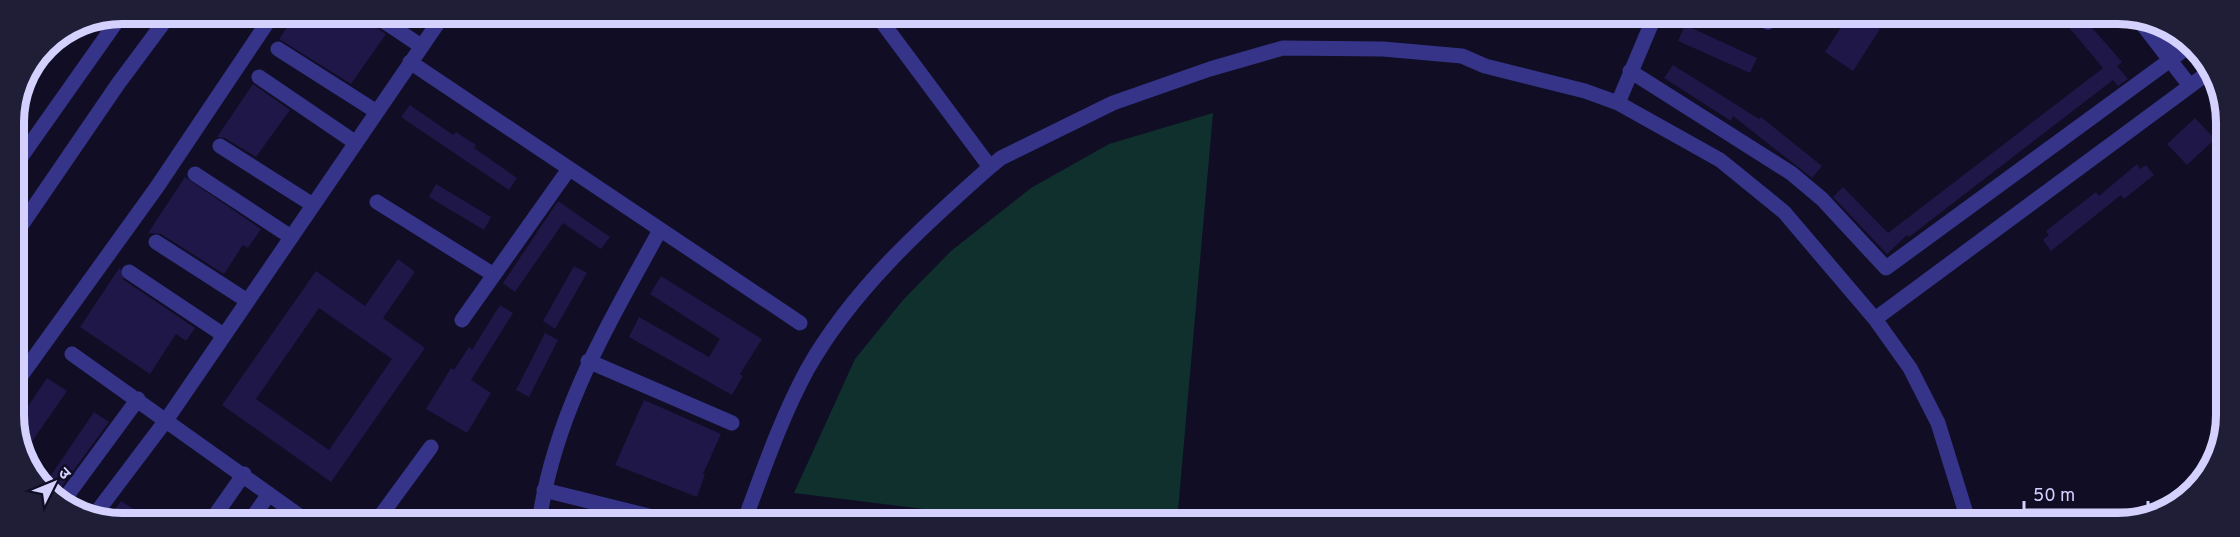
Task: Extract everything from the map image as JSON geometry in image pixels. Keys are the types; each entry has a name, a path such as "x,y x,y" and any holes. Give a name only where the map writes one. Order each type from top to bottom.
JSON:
{"street":[{"path":"24,221 118,84 163,24"},
{"path":"24,372 157,187 266,24"},
{"path":"388,24 422,46"},
{"path":"98,510 167,418 222,334 437,24"},
{"path":"883,24 990,167"},
{"path":"1618,103 1651,24"},
{"path":"24,153 114,25"},
{"path":"2158,32 2182,51 2190,86"},
{"path":"747,513 774,442 808,369 855,302 917,232 990,167 1001,158 1113,103 1210,69 1283,48 1383,49 1462,56 1485,66 1585,91 1618,103 1720,160 1784,212 1875,319 1910,368 1938,423 1966,513"},
{"path":"278,49 376,112"},
{"path":"1630,71 1791,173 1822,199 1886,268 2182,51"},
{"path":"410,62 800,323"},
{"path":"1875,319 2204,76"},
{"path":"259,77 356,142"},
{"path":"220,146 313,205"},
{"path":"462,320 569,169"},
{"path":"195,174 291,237"},
{"path":"377,202 494,275"},
{"path":"540,513 544,490 556,448 588,362 660,230"},
{"path":"156,242 246,300"},
{"path":"129,272 222,334"},
{"path":"72,354 167,418 295,513"},
{"path":"588,362 732,423"},
{"path":"67,496 138,399"},
{"path":"383,513 431,447"},
{"path":"217,513 244,474"},
{"path":"544,490 637,513"},
{"path":"256,513 269,494"}],"green space":[{"path":"1213,113 1178,513 956,513 794,493 855,359 903,300 951,251 1031,188 1109,144"}],"building":[{"path":"289,24 371,24 386,34 351,84 279,39"},
{"path":"1843,24 1872,24 1880,29 1853,71 1825,52"},
{"path":"2089,24 2122,62 2117,66 2128,79 2118,86 2113,80 1909,237 1907,235 1887,254 1833,197 1843,187 1888,233 2103,68 2067,25"},
{"path":"1685,25 1757,58 1750,73 1678,41"},
{"path":"1673,65 1759,119 1761,117 1822,166 1812,178 1733,116 1731,121 1664,78"},
{"path":"253,84 290,110 256,157 225,138 217,137"},
{"path":"410,105 453,135 456,132 476,145 474,148 517,178 509,190 401,117"},
{"path":"2195,118 2215,139 2187,165 2167,144"},
{"path":"2137,164 2140,169 2146,165 2154,175 2124,199 2121,195 2051,251 2043,240 2049,235 2046,231 2096,192 2099,196"},
{"path":"185,177 261,229 248,248 243,245 224,274 161,234 148,233"},
{"path":"436,184 491,217 484,230 429,197"},
{"path":"558,201 610,237 601,249 563,223 515,292 503,283"},
{"path":"398,259 415,272 383,318 425,348 331,482 222,405 316,271 365,306","holes":["319,308 392,359 329,450 256,399"]},
{"path":"574,266 587,273 555,329 543,321"},
{"path":"120,267 124,280 195,328 186,341 176,334 150,374 80,327"},
{"path":"661,276 762,339 740,374 743,376 732,395 629,337 639,317 709,357 720,339 650,294"},
{"path":"500,305 513,313 471,380 491,393 467,433 426,409 451,368 454,370 469,347 472,350"},
{"path":"545,333 558,340 529,397 516,390"},
{"path":"47,378 67,391 29,446 24,412"},
{"path":"644,400 721,434 703,474 705,474 697,497 615,465"},
{"path":"94,412 109,422 59,490 48,479"},
{"path":"121,501 140,513 122,513 113,512"},
{"path":"577,508 598,513 576,513"}]}
